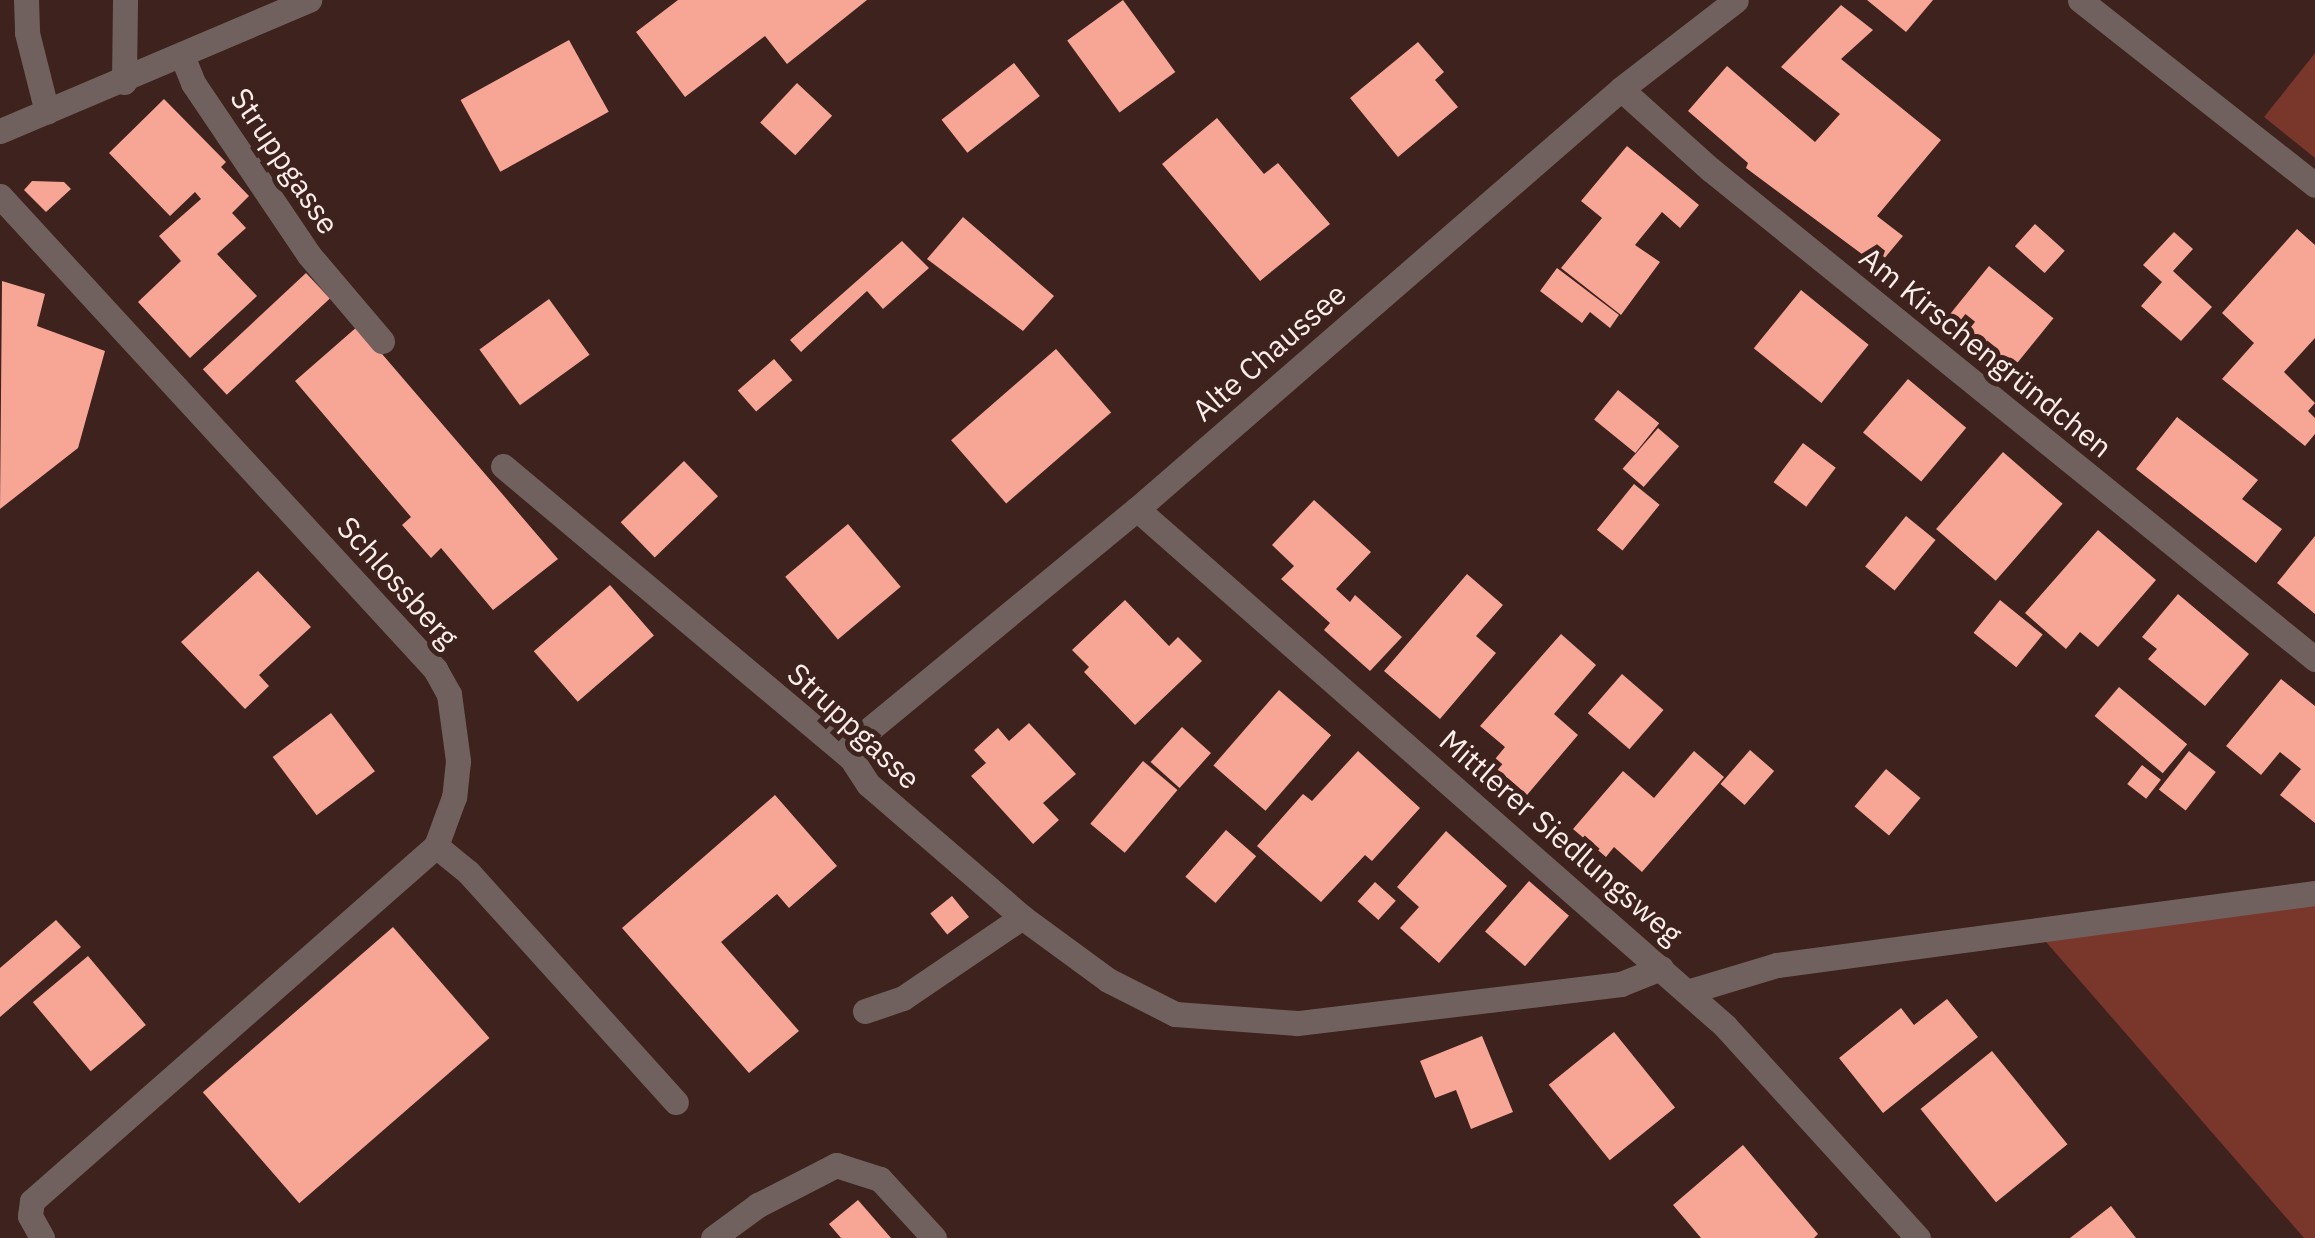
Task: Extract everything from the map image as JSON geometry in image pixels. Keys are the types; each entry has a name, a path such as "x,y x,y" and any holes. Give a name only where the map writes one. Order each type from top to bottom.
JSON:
{"street":[{"path":"26,0 27,33 46,112"},
{"path":"124,82 125,0"},
{"path":"0,130 182,58 309,0"},
{"name":"Alte Chaussee","path":"850,758 871,728 1137,509 1621,89 1736,0"},
{"path":"2080,0 2315,185"},
{"name":"Struppgasse","path":"182,58 193,84 309,255 382,341"},
{"name":"Am Kirschengründchen","path":"1621,89 1802,244 2315,659"},
{"name":"Schlossberg","path":"0,196 435,669 448,694 458,761 454,798 436,846 32,1200 30,1216 42,1238"},
{"name":"Struppgasse","path":"503,466 850,758 868,784 1022,916 1108,980 1175,1014 1296,1023 1621,984 1661,968"},
{"name":"Mittlerer Siedlungsweg","path":"1137,509 1687,992 1918,1238"},
{"path":"436,846 468,872 676,1102"},
{"path":"1687,992 1777,965 2315,893"},
{"path":"865,1011 902,998 1022,916"},
{"path":"713,1238 758,1204 836,1166 880,1179 934,1238"}],"shaded area":[{"path":"2315,53 2315,158 2264,117"},
{"path":"2315,903 2315,1238 2304,1238 2040,935"}],"building":[{"path":"678,0 867,0 787,64 765,36 685,97 636,32"},
{"path":"1123,0 1175,72 1119,113 1067,41"},
{"path":"1867,0 1933,0 1906,32"},
{"path":"1841,5 1873,30 1841,59 1941,140 1877,216 1903,236 1878,266 1746,168 1748,163 1688,111 1727,66 1815,142 1840,114 1781,67"},
{"path":"569,40 609,112 500,172 461,100"},
{"path":"1418,42 1444,72 1435,80 1458,107 1398,157 1350,98"},
{"path":"1014,63 1040,96 967,153 942,120"},
{"path":"797,83 832,116 795,155 760,122"},
{"path":"164,99 226,162 221,167 249,196 232,213 246,228 217,254 257,296 190,358 138,302 181,261 159,236 201,199 195,192 170,216 109,153"},
{"path":"1217,118 1264,174 1278,163 1330,224 1260,281 1162,164"},
{"path":"1627,146 1699,205 1680,228 1662,212 1635,245 1660,262 1621,315 1561,268 1602,218 1581,201"},
{"path":"32,181 64,182 71,189 46,212 24,190"},
{"path":"963,217 1054,296 1023,331 927,259"},
{"path":"2035,224 2065,251 2045,273 2015,246"},
{"path":"2297,229 2315,245 2315,338 2284,372 2315,403 2308,411 2315,418 2315,434 2305,446 2222,379 2254,343 2222,313"},
{"path":"2174,232 2193,249 2173,271 2212,307 2181,341 2141,306 2162,282 2143,265"},
{"path":"902,241 929,268 883,309 867,291 801,352 790,340"},
{"path":"1989,266 2054,318 2006,377 1942,324"},
{"path":"1557,268 1619,315 1610,328 1590,312 1582,323 1540,291"},
{"path":"306,273 330,299 227,395 203,369"},
{"path":"2,281 45,294 37,326 105,351 78,448 0,509"},
{"path":"1801,290 1869,345 1821,403 1754,348"},
{"path":"549,299 590,355 520,405 479,350"},
{"path":"358,326 558,559 493,610 441,548 431,558 402,525 411,517 295,381"},
{"path":"1056,349 1111,412 1006,504 951,440"},
{"path":"774,359 792,380 756,412 738,390"},
{"path":"1908,379 1966,428 1921,481 1863,433"},
{"path":"1618,390 1659,423 1635,453 1594,420"},
{"path":"2177,417 2258,480 2242,499 2282,529 2256,563 2136,469"},
{"path":"1658,428 1679,446 1644,487 1623,469"},
{"path":"1803,443 1836,468 1806,507 1774,482"},
{"path":"2003,452 2063,504 1996,581 1936,529"},
{"path":"684,461 718,496 655,557 621,522"},
{"path":"1634,484 1660,505 1623,551 1597,530"},
{"path":"1314,500 1371,552 1336,589 1350,602 1355,595 1402,637 1370,671 1324,630 1330,623 1281,579 1294,566 1272,545"},
{"path":"1906,516 1936,540 1895,590 1865,567"},
{"path":"848,524 901,587 838,640 785,577"},
{"path":"2098,530 2156,580 2098,647 2080,632 2066,649 2025,613"},
{"path":"2315,536 2315,614 2277,583"},
{"path":"258,571 311,627 259,675 269,686 245,709 181,642"},
{"path":"1467,574 1503,605 1476,636 1496,653 1440,719 1384,671"},
{"path":"610,585 654,636 578,702 534,651"},
{"path":"2178,594 2249,654 2205,706 2148,659 2157,649 2142,637"},
{"path":"1125,600 1169,646 1178,637 1202,661 1135,725 1084,672 1089,667 1072,650"},
{"path":"2000,600 2043,635 2016,667 1974,633"},
{"path":"1561,634 1596,665 1554,714 1578,735 1527,795 1491,764 1505,747 1480,726"},
{"path":"1622,674 1664,710 1629,749 1588,713"},
{"path":"2281,679 2315,706 2315,823 2280,795 2301,769 2280,752 2261,775 2226,746"},
{"path":"2119,687 2187,744 2163,773 2095,716"},
{"path":"1279,690 1331,735 1265,811 1213,765"},
{"path":"331,713 375,771 317,815 273,757"},
{"path":"1029,723 1076,774 1043,803 1059,820 1033,844 971,776 986,763 974,750 998,728 1009,741"},
{"path":"1182,727 1211,753 1180,788 1151,762"},
{"path":"1750,750 1774,771 1745,805 1720,784"},
{"path":"1358,751 1420,808 1372,861 1365,855 1321,902 1257,846 1303,794 1312,801"},
{"path":"1694,751 1724,777 1642,872 1614,847 1606,857 1573,829 1623,771 1654,798"},
{"path":"2189,751 2216,772 2186,811 2159,790"},
{"path":"1143,761 1177,790 1125,853 1090,824"},
{"path":"2142,765 2161,780 2146,799 2127,784"},
{"path":"1886,769 1920,798 1889,835 1855,807"},
{"path":"775,795 837,866 789,908 777,894 721,942 799,1031 749,1073 622,928"},
{"path":"1226,830 1256,856 1216,903 1185,877"},
{"path":"1446,831 1507,886 1439,963 1400,928 1419,907 1397,887"},
{"path":"1529,881 1569,916 1525,966 1485,932"},
{"path":"1375,882 1396,901 1378,920 1358,901"},
{"path":"952,896 969,917 947,935 930,914"},
{"path":"56,920 81,947 0,1017 0,968"},
{"path":"393,927 489,1038 299,1203 203,1092"},
{"path":"88,956 146,1025 91,1071 33,1002"},
{"path":"1947,999 1978,1037 1883,1113 1839,1058 1901,1008 1914,1025"},
{"path":"1614,1032 1675,1107 1610,1160 1549,1085"},
{"path":"1482,1036 1513,1112 1471,1129 1456,1090 1435,1098 1420,1061"},
{"path":"1992,1051 2068,1144 1996,1202 1921,1109"},
{"path":"1743,1145 1818,1234 1814,1238 1701,1238 1673,1205"},
{"path":"858,1200 891,1238 841,1238 829,1224"},
{"path":"2111,1206 2136,1238 2070,1238"}]}
